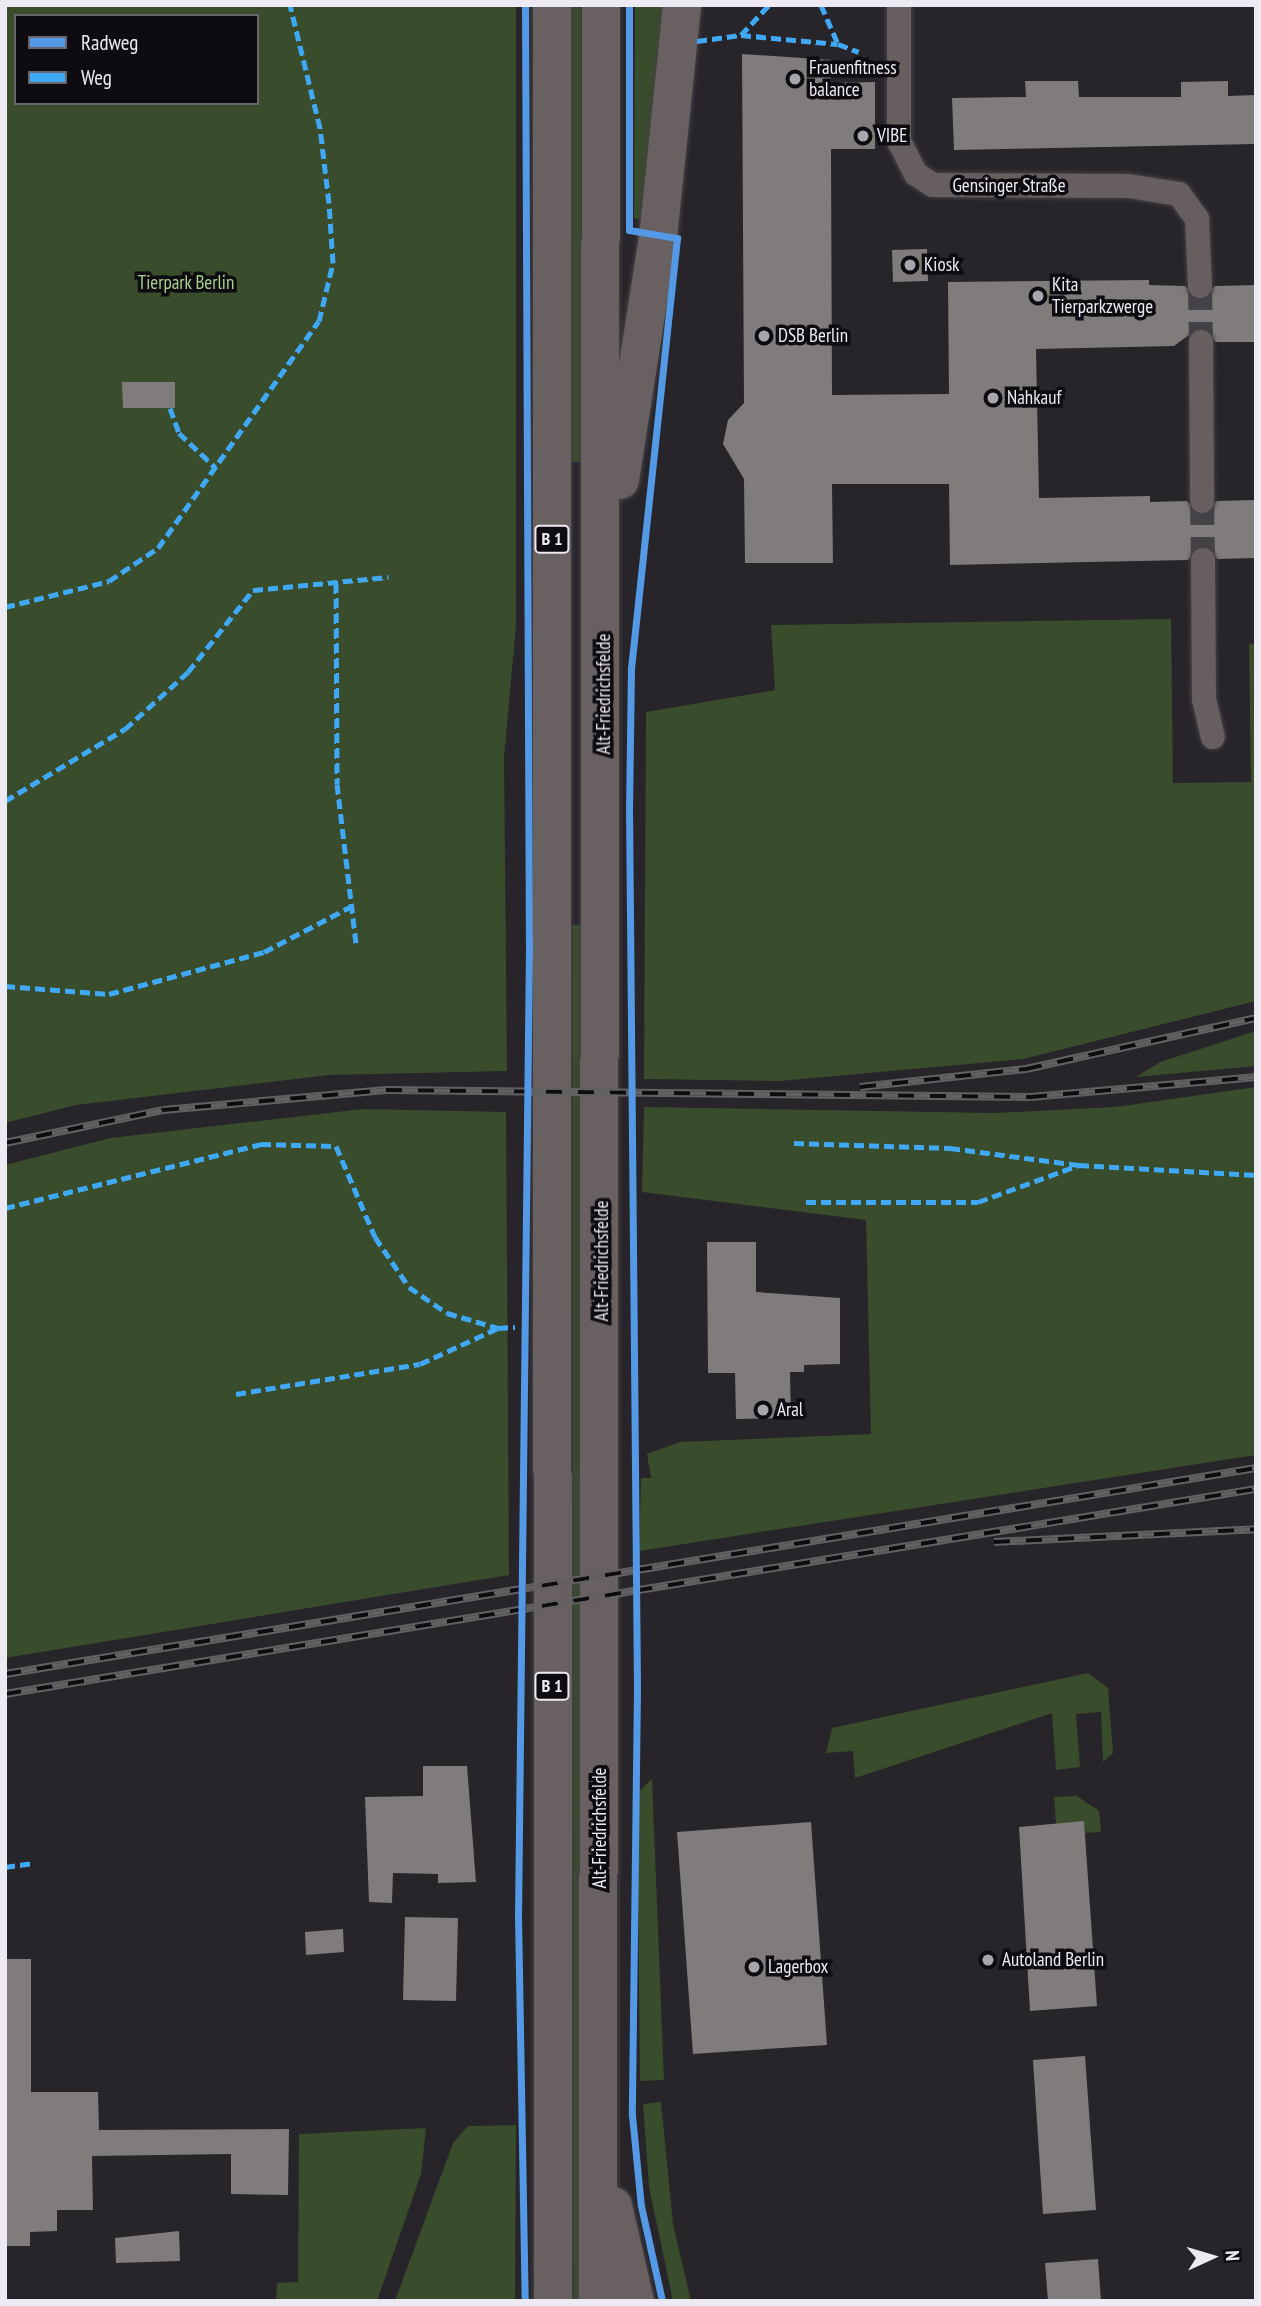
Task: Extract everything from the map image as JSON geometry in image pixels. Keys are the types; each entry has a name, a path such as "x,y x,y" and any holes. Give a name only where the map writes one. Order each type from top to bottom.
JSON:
{"main road":[{"name":"B 1","path":"552,5 553,2301"},
{"name":"Alt-Friedrichsfelde","path":"598,2301 605,547 601,5"},
{"path":"605,547 642,363 681,5"},
{"path":"597,2143 635,2301"}],"street":[{"name":"Gensinger Straße","path":"899,5 899,141 916,174 933,186 1123,186 1179,194 1197,219 1200,286"},
{"path":"1201,342 1202,501"},
{"path":"1203,560 1204,699 1213,737"}],"green space":[{"name":"Tierpark Berlin","path":"5,5 516,5 516,626 504,758 507,1071 329,1075 76,1105 5,1123"},
{"path":"571,5 581,5 581,462 571,462"},
{"path":"635,5 665,5 644,218 634,219"},
{"path":"1171,619 1173,783 1251,782 1249,644 1256,644 1256,1001 1023,1059 780,1081 644,1079 646,712 775,690 771,625"},
{"path":"572,925 582,925 583,2301 573,2301"},
{"path":"1256,1031 1256,1066 1136,1077 1160,1062"},
{"path":"1256,1087 1256,1455 639,1551 641,1478 651,1478 647,1454 680,1442 871,1434 866,1220 642,1192 644,1107 994,1113 1115,1107"},
{"path":"363,1109 506,1112 509,1575 5,1658 5,1165 110,1138"},
{"path":"1088,1673 1108,1688 1113,1753 1103,1762 1101,1712 1076,1714 1080,1767 1056,1770 1052,1713 855,1778 853,1751 826,1753 832,1728"},
{"path":"652,1779 664,2080 640,2081 637,1793"},
{"path":"1077,1796 1099,1811 1101,1832 1085,1833 1084,1822 1056,1824 1054,1797"},
{"path":"661,2102 673,2224 691,2301 673,2301 649,2187 643,2104"},
{"path":"516,2125 515,2301 395,2301 453,2143 468,2126"},
{"path":"426,2128 421,2174 377,2301 276,2301 277,2283 298,2282 299,2134"}],"building":[{"path":"742,54 831,60 831,83 875,82 875,149 831,149 832,395 949,394 948,282 1149,280 1149,285 1185,286 1200,301 1215,286 1256,285 1256,342 1216,342 1200,327 1174,346 1036,349 1039,498 1150,496 1150,502 1187,501 1201,516 1217,501 1256,500 1256,558 1218,559 1202,545 1188,560 950,565 949,484 832,484 833,563 745,563 744,479 723,444 728,420 744,403"},
{"path":"1025,81 1078,81 1079,97 1181,97 1181,82 1228,81 1228,96 1256,95 1256,144 954,150 952,98 1026,97"},
{"name":"Kiosk","path":"927,249 928,281 893,282 892,250"},
{"path":"122,382 175,382 175,408 123,408"},
{"path":"707,1242 756,1242 756,1292 840,1298 840,1364 804,1365 804,1372 790,1372 791,1418 736,1419 735,1373 708,1373"},
{"path":"423,1766 467,1766 476,1882 438,1883 438,1874 393,1873 392,1903 369,1902 365,1797 423,1796"},
{"path":"1084,1821 1097,2006 1030,2011 1019,1827"},
{"path":"811,1822 827,2045 693,2054 677,1832"},
{"path":"405,1917 458,1918 456,2001 403,2000"},
{"path":"343,1929 344,1952 306,1955 305,1932"},
{"path":"5,1959 31,1959 31,2092 98,2092 99,2130 289,2129 288,2195 231,2194 231,2154 92,2156 93,2210 57,2210 57,2231 30,2232 30,2246 5,2246"},
{"path":"1085,2056 1096,2210 1043,2214 1033,2060"},
{"path":"179,2231 180,2261 116,2263 115,2238"},
{"path":"1098,2259 1101,2301 1048,2301 1045,2263"}],"tunnel":[{"path":"1200,286 1201,342"},
{"path":"1202,501 1203,560"}],"railway":[{"path":"860,1087 1026,1069 1256,1018"},
{"path":"5,1143 163,1110 386,1090 1031,1097 1256,1077"},
{"path":"5,1674 1256,1468"},
{"path":"5,1694 1256,1489"},
{"path":"994,1542 1256,1529"}],"marked path":[{"path":"5,607 109,581 158,548 319,321 333,263 329,203 320,128 290,5"},
{"path":"697,41 741,35 769,5"},
{"path":"821,5 838,44 859,52"},
{"path":"741,35 838,44"},
{"path":"170,408 179,433 215,467"},
{"path":"5,801 125,729 188,672 253,590 388,577"},
{"path":"336,583 337,784 356,943"},
{"path":"5,986 109,994 264,952 350,907"},
{"path":"794,1143 950,1148 1079,1165"},
{"path":"5,1208 261,1144 336,1146 375,1237 409,1287 447,1313 498,1328"},
{"path":"806,1202 978,1202 1079,1165 1256,1175"},
{"path":"236,1394 420,1364 498,1328 515,1327"},
{"path":"5,1867 32,1863"}],"cycle path":[{"path":"525,5 529,948 518,1915 525,2301"},
{"path":"629,5 629,230 677,238 631,668 629,806 637,1689 632,2115 641,2206 662,2301"}],"place":[{"name":"Frauenfitness balance","path":"795,79"},
{"name":"VIBE","path":"863,136"},
{"name":"Kiosk","path":"910,265"},
{"name":"Kita Tierparkzwerge","path":"1038,296"},
{"name":"DSB Berlin","path":"764,336"},
{"name":"Nahkauf","path":"993,398"},
{"name":"Aral","path":"763,1410"},
{"name":"Autoland Berlin","path":"988,1960"},
{"name":"Lagerbox","path":"754,1967"}]}
